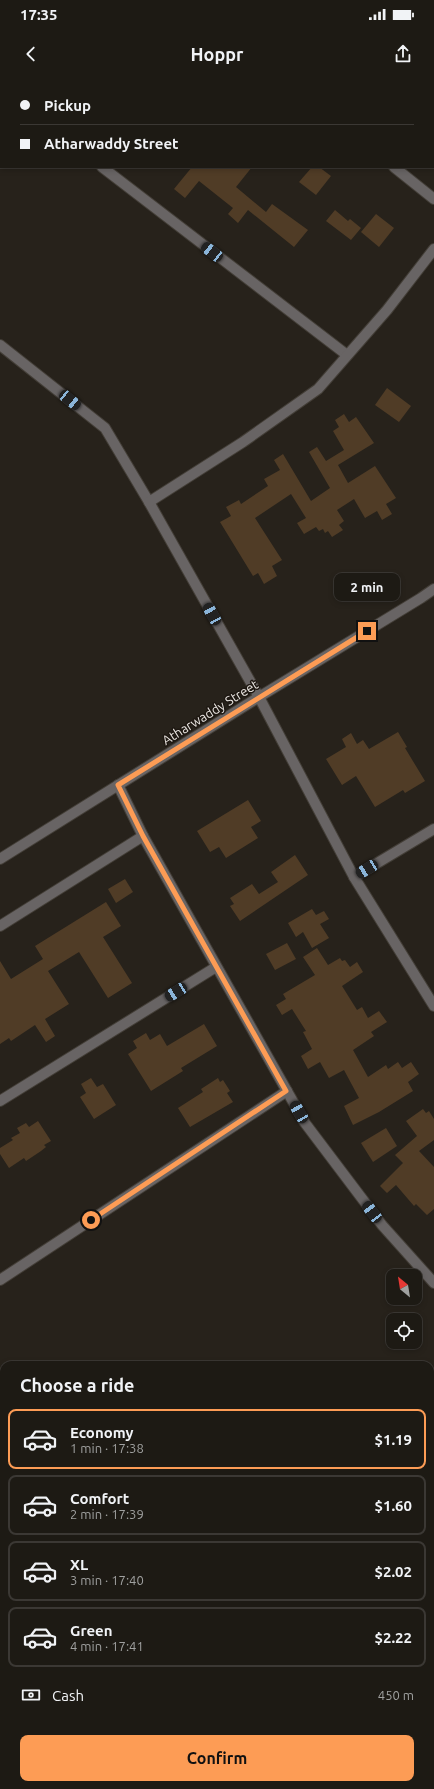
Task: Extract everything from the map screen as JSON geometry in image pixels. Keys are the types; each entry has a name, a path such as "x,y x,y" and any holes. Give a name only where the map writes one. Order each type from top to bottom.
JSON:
{"street":[{"path":"103,168 347,355"},
{"path":"395,168 434,199"},
{"path":"149,502 243,442 318,389 387,310 434,249"},
{"path":"0,345 105,428 149,502 259,697 354,877 434,1006"},
{"name":"Atharwaddy Street","path":"0,859 434,589"},
{"path":"118,785 143,836 305,1123 382,1225 434,1283"},
{"path":"354,877 434,829"},
{"path":"0,926 143,836"},
{"path":"0,1101 216,967"},
{"path":"0,1280 286,1091"}],"building":[{"path":"191,168 251,168 236,187 266,212 272,204 308,230 294,247 248,210 238,223 228,214 233,208 199,181 185,198 174,189"},
{"path":"311,168 320,168 331,176 316,195 299,182"},
{"path":"335,210 348,221 350,219 361,228 351,240 326,221"},
{"path":"376,214 394,228 379,247 361,232"},
{"path":"387,388 411,406 399,422 375,405"},
{"path":"344,414 349,422 356,417 374,443 338,465 348,483 375,466 396,498 386,504 392,514 382,520 377,511 365,518 354,499 337,510 344,521 339,525 343,530 332,537 328,531 325,533 323,529 319,531 316,527 304,534 297,523 306,518 291,494 255,518 282,560 272,566 277,576 264,584 258,573 253,576 220,522 231,516 226,507 239,500 241,504 268,486 264,479 280,470 274,460 283,454 311,501 330,488 309,452 317,447 326,461 344,450 333,431 339,427 335,420"},
{"path":"398,732 407,747 405,748 425,781 405,793 403,790 375,807 356,776 342,785 326,759 346,747 342,739 351,733 357,744 363,740 369,749"},
{"path":"248,800 261,821 251,827 258,838 226,858 219,847 210,852 197,831"},
{"path":"295,855 308,875 240,921 230,906 234,904 230,898 252,884 259,894 278,882 271,872"},
{"path":"125,879 133,892 116,903 108,889"},
{"path":"106,902 121,926 103,937 132,983 108,998 79,952 48,971 69,1004 45,1019 55,1036 46,1042 35,1025 11,1041 9,1038 0,1044 0,961 11,979 43,959 35,946"},
{"path":"312,909 316,915 324,911 329,919 320,924 329,938 312,948 303,932 296,937 288,923"},
{"path":"287,943 296,959 275,970 266,954"},
{"path":"317,948 328,965 340,958 342,961 345,960 350,967 357,962 363,972 342,986 357,1010 362,1007 368,1018 379,1011 387,1022 371,1032 374,1036 353,1050 368,1077 386,1065 388,1069 398,1062 402,1068 411,1062 419,1074 408,1082 413,1091 379,1112 353,1125 344,1106 359,1098 344,1070 329,1078 320,1062 308,1069 301,1056 312,1049 303,1032 306,1031 292,1009 282,1015 276,1005 286,999 283,994 315,975 303,957"},
{"path":"204,1024 217,1046 181,1068 183,1071 151,1091 128,1054 137,1048 133,1041 146,1033 150,1040 160,1034 167,1046"},
{"path":"91,1078 97,1087 103,1084 116,1105 94,1119 80,1097 86,1093 81,1084"},
{"path":"218,1078 220,1082 223,1080 230,1091 227,1093 233,1102 190,1127 178,1108 203,1092 201,1089"},
{"path":"423,1109 426,1113 429,1111 434,1119 434,1140 419,1151 434,1167 434,1209 427,1215 416,1204 414,1206 396,1185 387,1193 380,1186 403,1163 395,1155 417,1136 406,1121"},
{"path":"38,1121 51,1141 44,1145 46,1147 41,1151 26,1161 24,1158 9,1168 0,1154 0,1148 13,1140 11,1138 20,1133 17,1128 26,1123 29,1127"},
{"path":"386,1128 397,1146 373,1162 361,1143"}],"route":[{"path":"91,1220 286,1091 143,836 118,785 367,631"}]}
